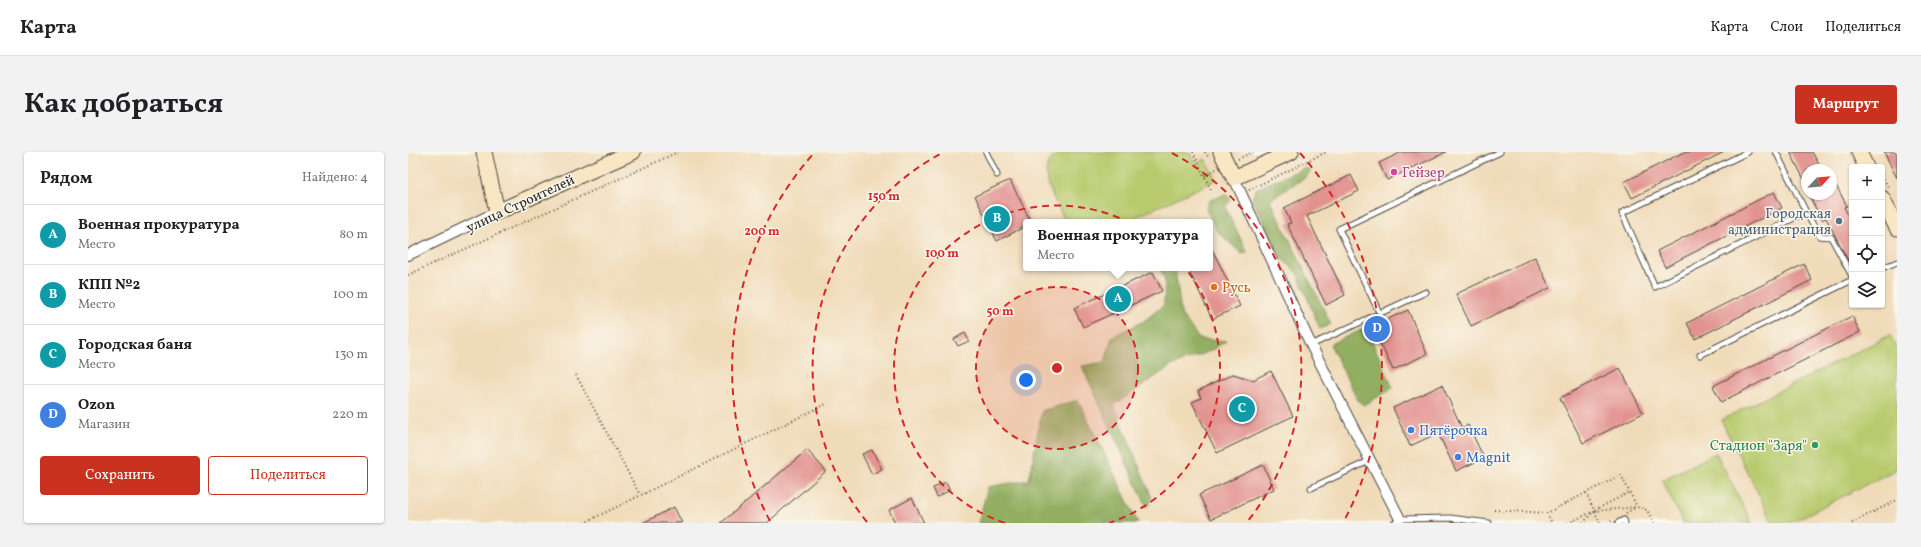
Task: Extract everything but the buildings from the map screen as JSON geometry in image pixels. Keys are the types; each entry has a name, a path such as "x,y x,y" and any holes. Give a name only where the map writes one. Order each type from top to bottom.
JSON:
{"street":[{"path":"484,152 497,212"},
{"name":"улица Строителей","path":"408,255 497,212 633,152"},
{"path":"1221,152 1311,345 1397,521"},
{"path":"1234,178 1291,152"},
{"path":"1858,152 1864,164"},
{"path":"1883,200 1897,228"}],"lane":[{"path":"986,152 997,175"},
{"path":"1380,314 1339,229 1500,152"},
{"path":"1748,152 1622,214 1655,287 1806,212"},
{"path":"1776,152 1819,236 1831,237 1850,272"},
{"path":"1885,267 1897,262"},
{"path":"1700,355 1849,281"},
{"path":"1311,345 1426,292"},
{"path":"1312,488 1369,461"},
{"path":"1397,521 1450,518 1489,523"},
{"path":"1618,523 1624,520 1625,523"}],"path":[{"path":"408,275 678,152"},
{"path":"1193,152 1211,190"},
{"path":"1241,194 1326,152"},
{"path":"576,375 640,495"},
{"path":"584,523 826,404"},
{"path":"1494,510 1547,512 1621,475 1637,507"},
{"path":"1568,523 1630,492"},
{"path":"1586,493 1600,523"},
{"path":"1852,523 1897,500"},
{"path":"1583,523 1594,511 1637,507 1647,510 1654,523"},
{"path":"1547,512 1552,523"}],"green space":[{"path":"1066,152 1189,152 1195,164 1205,159 1216,180 1132,219 1064,219 1051,192 1046,174 1050,161"},
{"path":"1304,168 1311,170 1307,176 1270,200 1331,324 1320,329 1297,273 1284,261 1252,199 1256,189"},
{"path":"1226,194 1231,200 1225,207 1247,252 1242,254 1217,231 1213,223 1213,219 1211,219 1206,209 1209,201"},
{"path":"1161,271 1175,271 1181,314 1199,339 1226,341 1210,351 1171,366 1114,405 1152,498 1147,507 1082,366 1105,362 1112,337 1144,321 1164,305 1165,280"},
{"path":"1366,328 1393,388 1364,405 1357,399 1330,344"},
{"name":"Стадион \"Заря\"","path":"1890,335 1897,349 1897,469 1790,523 1773,523 1721,420"},
{"path":"1078,400 1138,523 978,523 988,487 1029,480 1042,411"},
{"path":"1716,453 1752,523 1683,523 1662,480"}],"place":[{"name":"Гейзер","path":"1394,172"},
{"name":"КПП №2","path":"997,219"},
{"name":"Городская администрация","path":"1839,221"},
{"name":"Русь","path":"1214,287"},
{"name":"Военная прокуратура","path":"1118,299"},
{"name":"Ozon","path":"1377,329"},
{"name":"Городская баня","path":"1242,409"},
{"name":"Пятёрочка","path":"1411,430"},
{"name":"Стадион \"Заря\"","path":"1815,445"},
{"name":"Magnit","path":"1458,457"}]}
